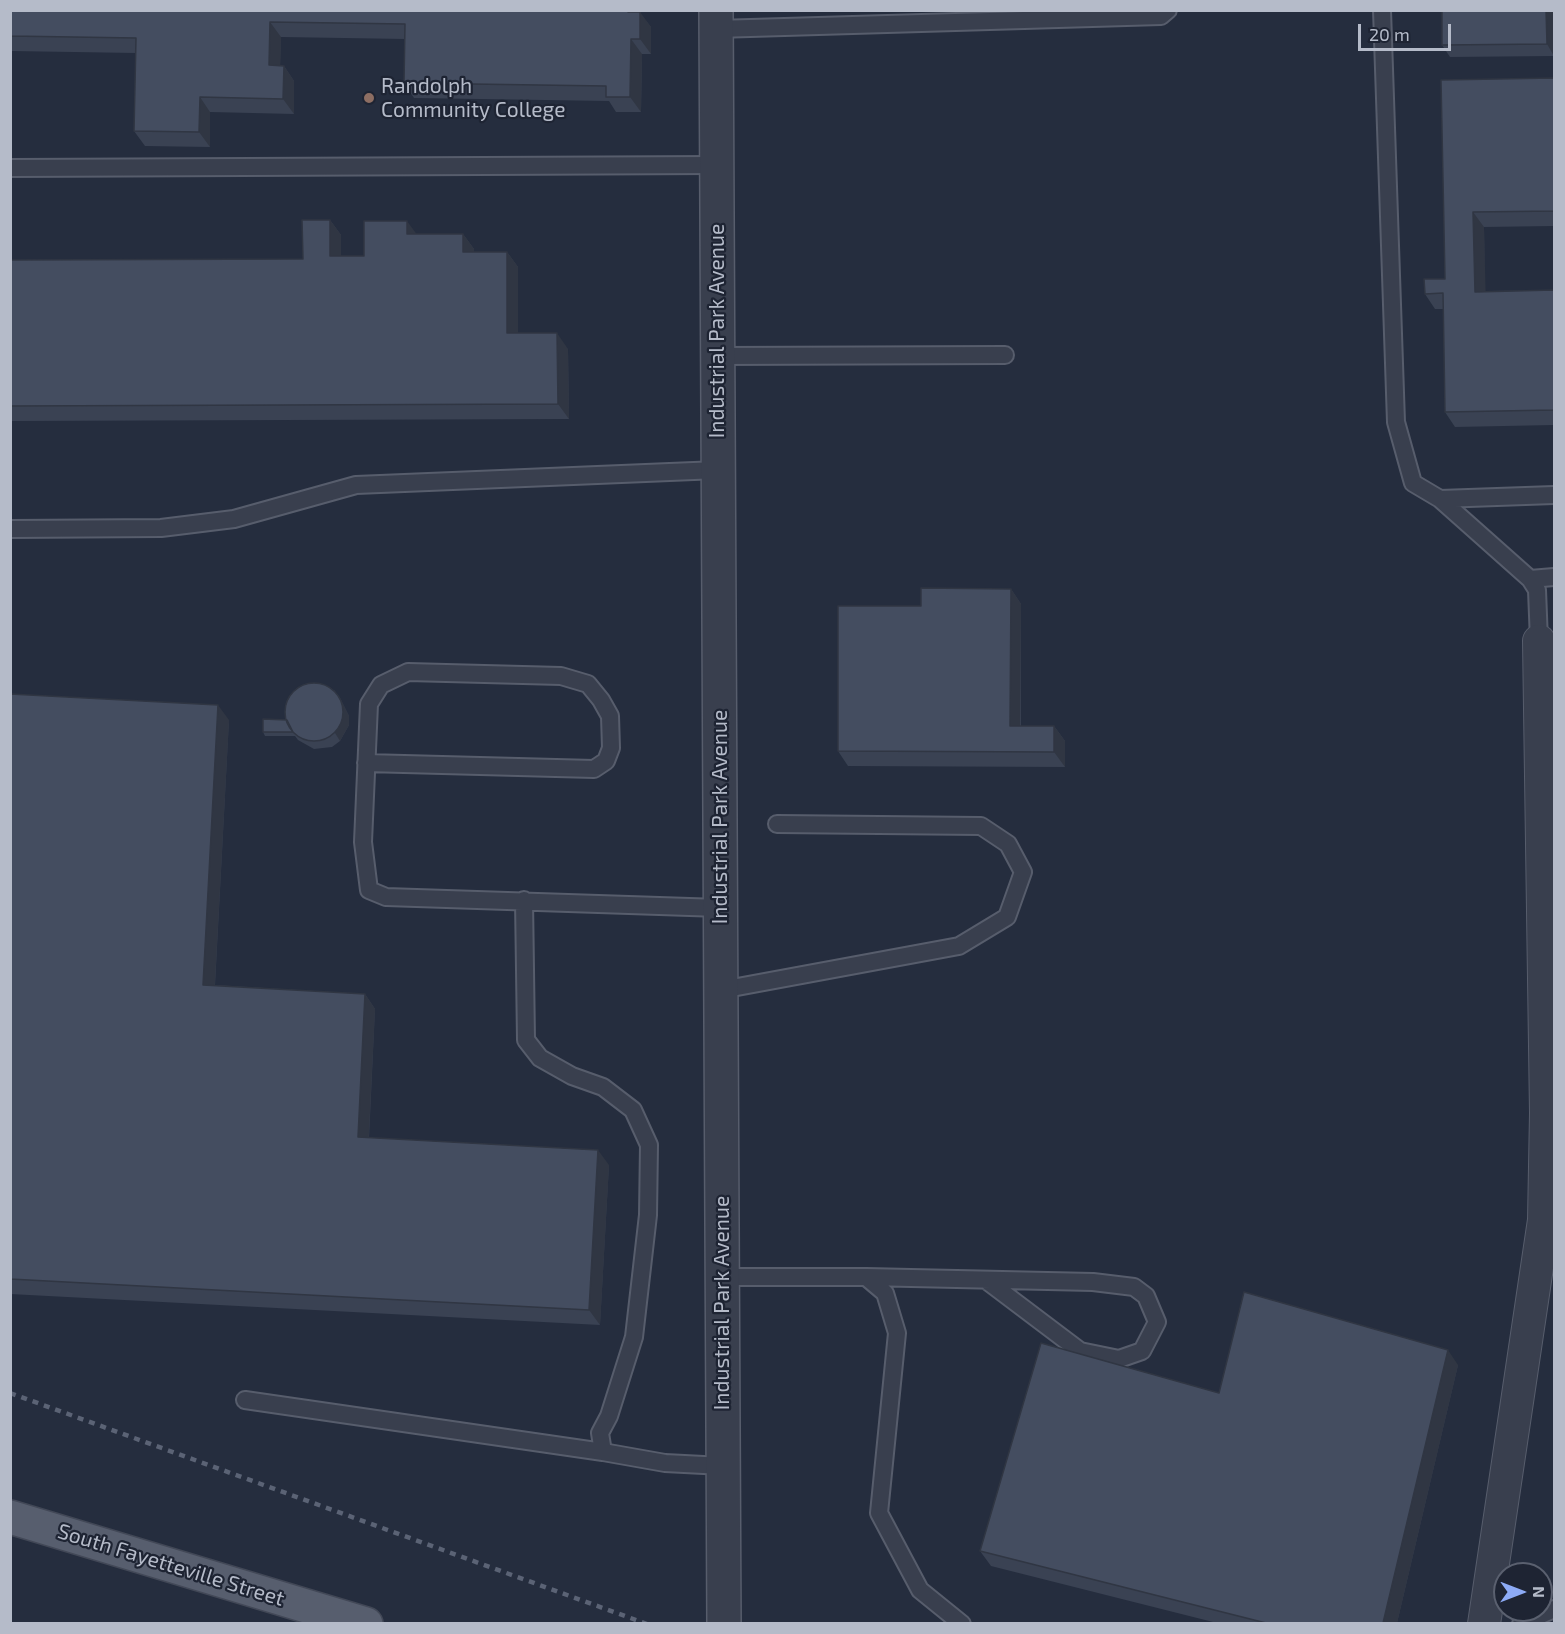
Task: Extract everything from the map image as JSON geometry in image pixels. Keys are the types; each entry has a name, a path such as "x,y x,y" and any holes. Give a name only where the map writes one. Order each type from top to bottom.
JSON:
{"main road":[{"name":"South Fayetteville Street","path":"10,1518 329,1618 366,1623"}],"street":[{"name":"Industrial Park Avenue","path":"716,20 724,1623"},
{"path":"1484,1623 1549,1221 1539,641"}],"lane":[{"path":"716,20 1161,16 1168,10"},
{"path":"1382,10 1396,422 1413,483 1440,499 1530,579 1537,590 1539,641"},
{"path":"10,168 717,165"},
{"path":"718,356 1005,355"},
{"path":"11,529 161,528 234,519 356,485 718,470"},
{"path":"1440,499 1554,495"},
{"path":"1530,579 1554,578"},
{"path":"366,763 594,769 606,761 611,748 610,716 588,684 561,676 408,672 381,685 369,704 366,763 363,842 369,890 386,897 720,908"},
{"path":"721,990 959,946 1007,917 1023,872 1008,844 981,826 777,824"},
{"path":"524,900 526,1040 540,1058 572,1076 603,1087 633,1110 648,1145 648,1215 634,1337 609,1416 600,1433 603,1452"},
{"path":"722,1277 866,1277 1093,1282 1134,1287 1146,1296 1157,1322 1142,1351 1119,1359 1080,1351 986,1280"},
{"path":"866,1277 885,1293 897,1333 879,1513 920,1590 962,1623"},
{"path":"245,1400 603,1452 665,1464 723,1466"},
{"path":"1521,1623 1554,1609"}],"building":[{"path":"10,10 628,10 628,12 640,12 640,39 631,39 630,97 606,97 606,86 404,83 405,24 270,22 269,65 284,66 283,99 200,97 199,132 134,131 136,38 10,36"},
{"path":"1442,10 1546,10 1547,44 1442,45"},
{"path":"1554,78 1554,211 1473,212 1475,292 1554,290 1554,410 1445,412 1443,293 1425,294 1424,279 1445,279 1441,80"},
{"path":"302,220 330,220 330,256 364,256 364,221 407,221 407,234 463,234 463,252 507,252 507,333 557,333 558,404 10,406 10,260 303,259"},
{"path":"921,588 1011,589 1010,726 1054,726 1054,752 838,751 838,606 921,606"},
{"path":"314,683 330,688 338,696 343,712 338,728 330,736 314,741 298,736 290,728 285,712 290,696 298,688"},
{"path":"10,694 218,705 203,985 365,994 358,1137 598,1150 589,1310 10,1279"},
{"path":"263,719 287,720 293,732 263,732"},
{"path":"1244,1292 1448,1350 1383,1623 1266,1623 980,1551 1041,1343 1219,1393"}],"railway":[{"path":"10,1393 647,1624"}],"place":[{"name":"Randolph Community College","path":"369,98"}]}
